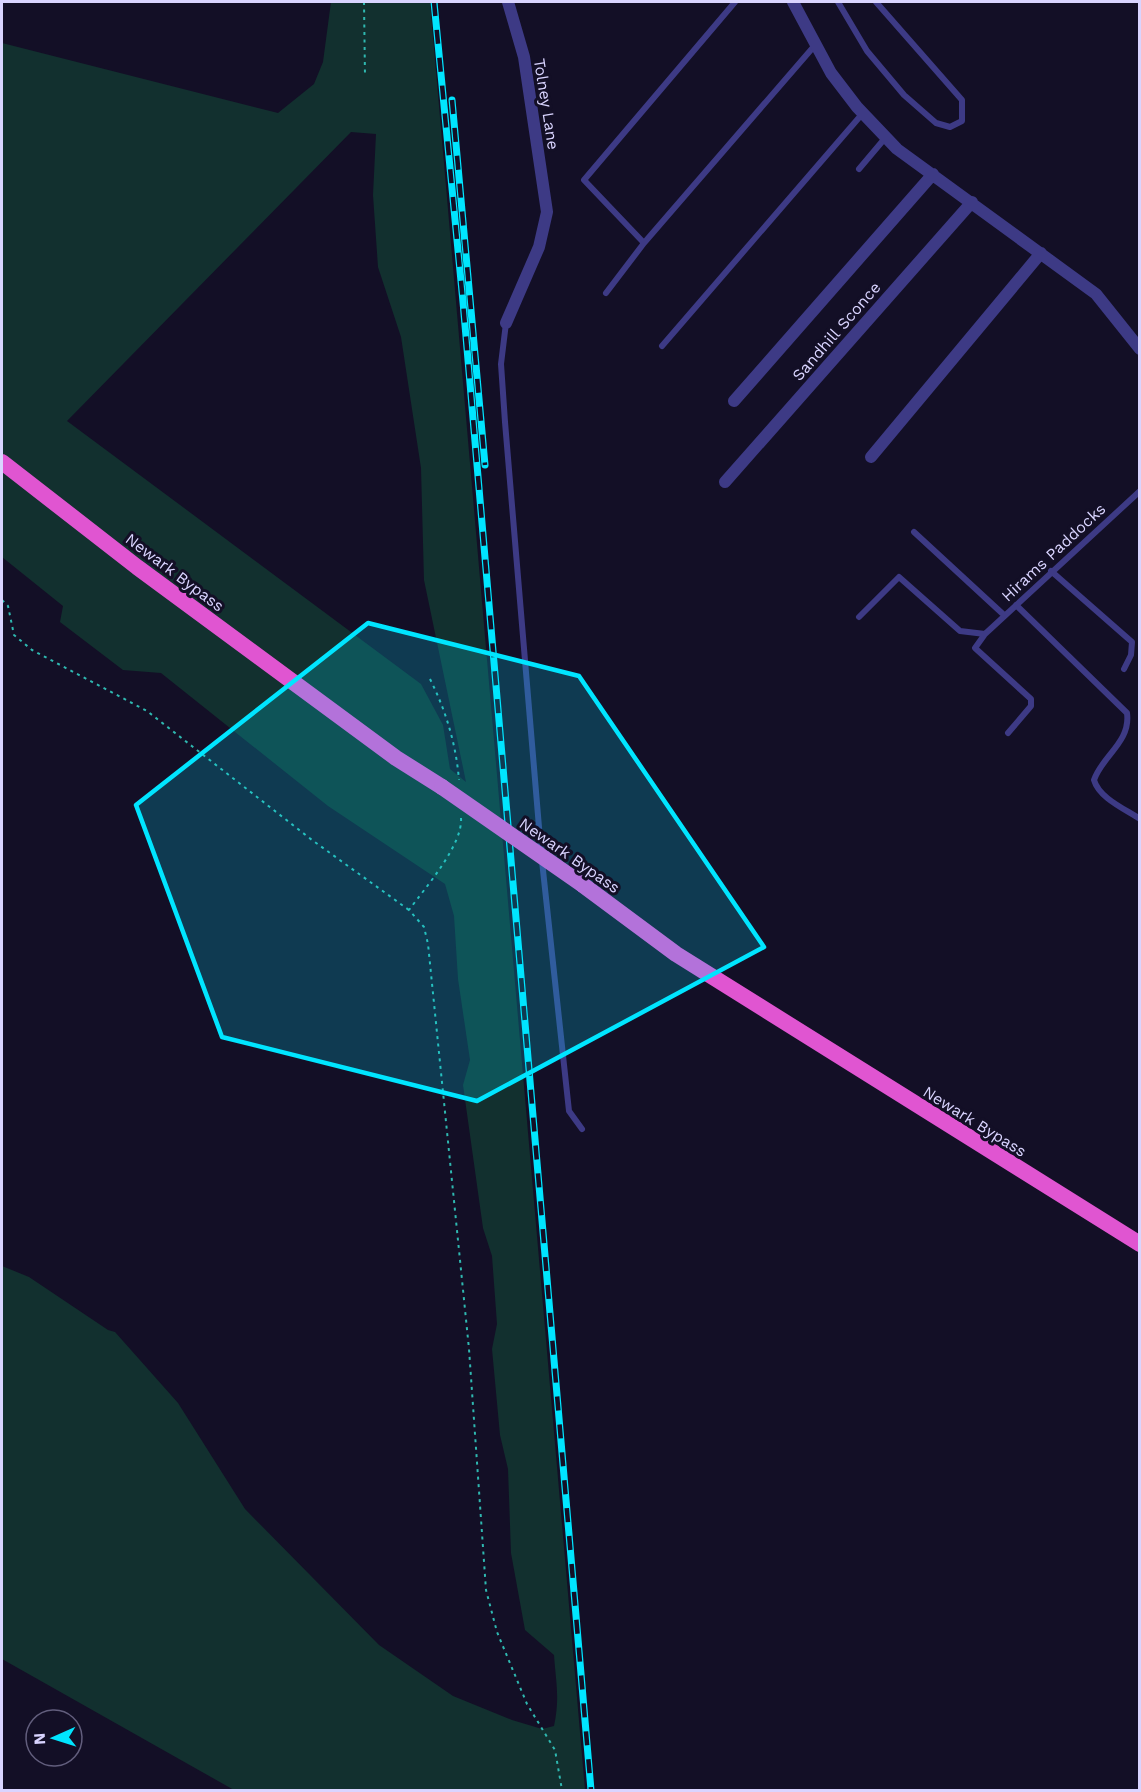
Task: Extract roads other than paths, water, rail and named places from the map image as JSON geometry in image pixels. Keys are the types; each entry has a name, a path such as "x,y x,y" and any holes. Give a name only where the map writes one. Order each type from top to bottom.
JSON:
{"highway":[{"name":"Newark Bypass","path":"2,462 137,567 396,758 442,787 583,885 676,954 1140,1244"}],"street":[{"name":"Tolney Lane","path":"506,323 539,247 547,212 524,57 508,2"},
{"path":"793,2 831,73 862,113 897,148 1096,294 1140,349"},
{"path":"734,401 933,174"},
{"name":"Sandhill Sconce","path":"725,482 972,202"},
{"path":"871,457 1041,253"}],"lane":[{"path":"644,243 584,180 735,2"},
{"path":"838,2 867,51 904,95 936,123 950,126 962,121 962,100 876,2"},
{"path":"606,293 644,243 816,44"},
{"path":"662,346 862,113"},
{"path":"859,169 886,137"},
{"path":"506,323 501,364 523,613 536,803 569,1111 582,1129"},
{"name":"Hirams Paddocks","path":"985,634 1140,491"},
{"path":"914,532 1004,615"},
{"path":"1051,571 1132,642 1131,655 1124,669"},
{"path":"859,617 899,577 960,631 985,634 975,648 1031,699 1031,706 1008,733"},
{"path":"1016,605 1127,713 1126,729 1120,743 1094,780 1096,787 1105,796 1140,819"}],"railway":[{"path":"434,2 463,302 591,1790"},
{"path":"452,100 485,465"}]}
